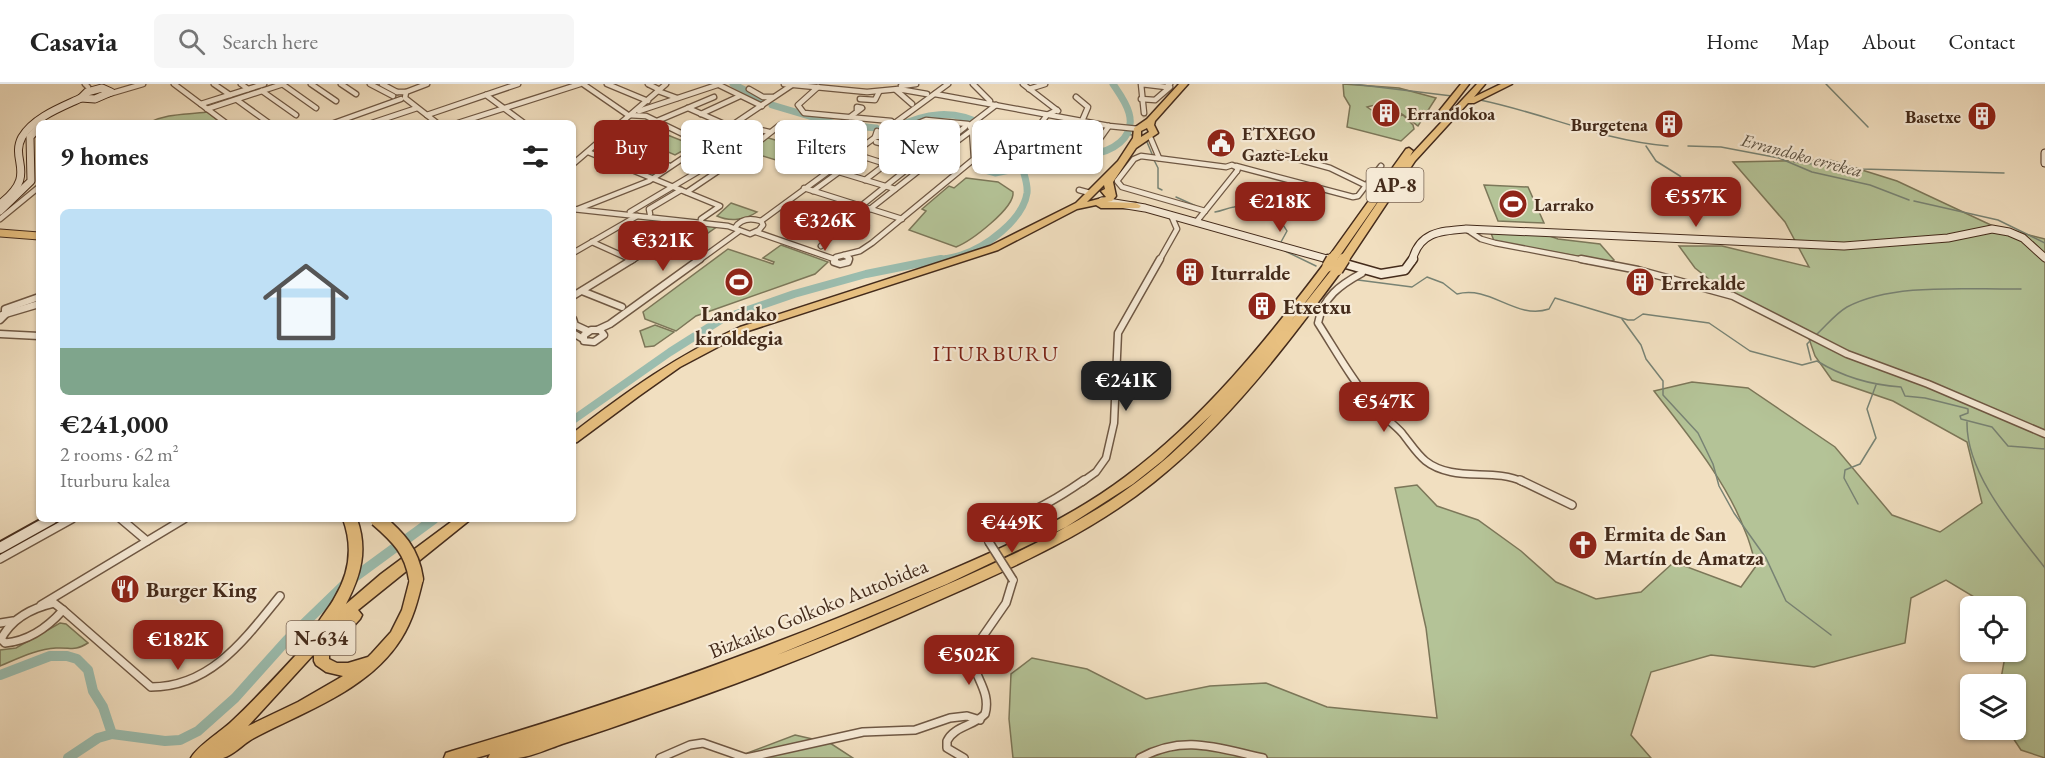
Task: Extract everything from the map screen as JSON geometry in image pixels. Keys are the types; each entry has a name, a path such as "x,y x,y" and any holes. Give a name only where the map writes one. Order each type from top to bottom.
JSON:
{"highway":[{"path":"1056,218 1109,200 1108,182 1120,163 1165,101 1185,84"},
{"path":"1438,117 1465,84"},
{"name":"Bizkaiko Golkoko Autobidea","path":"452,758 609,710 757,658 894,602 1015,547 1078,514 1127,483 1179,440 1258,355 1349,268 1389,178 1438,117 1472,84"},
{"name":"Bizkaiko Golkoko Autobidea","path":"496,758 679,699 851,633 1013,560 1102,512 1150,479 1205,429 1349,268 1412,159 1481,84"},
{"path":"1450,116 1486,92 1508,84"},
{"path":"576,436 666,369 716,341 744,329 974,255 1021,236 1079,205 1120,163"},
{"path":"1120,163 1111,180 1112,187 1120,195 1139,206"},
{"path":"1090,193 1101,190 1110,193"},
{"path":"1090,193 1093,200 1101,201"},
{"path":"1056,218 1096,206 1139,206"},
{"path":"193,758 268,686 332,614 351,579 356,563 357,537 351,522"},
{"path":"210,758 247,734 337,690 353,679 396,636 409,615 415,596 416,579 413,556 406,546 380,522"},
{"path":"380,654 360,666 342,671 329,668 321,661 322,651 355,614 458,524"},
{"name":"N-634","path":"199,758 242,721 342,615 458,524"}],"main road":[{"path":"0,233 36,236"},
{"path":"0,237 11,235"}],"street":[{"path":"41,120 84,99 129,84"},
{"path":"109,91 136,84"},
{"path":"49,120 84,99 87,88 109,91 143,84"},
{"path":"174,84 222,120"},
{"path":"214,84 230,95"},
{"path":"241,84 248,89"},
{"path":"201,104 264,84"},
{"path":"207,109 283,84 316,108"},
{"path":"311,84 336,101"},
{"path":"340,84 356,94"},
{"path":"370,84 416,107"},
{"path":"382,84 397,96"},
{"path":"341,120 427,84"},
{"path":"427,115 518,84"},
{"path":"468,120 582,84 631,115 643,115 655,120"},
{"path":"607,84 648,100"},
{"path":"648,84 677,98"},
{"path":"576,162 666,84"},
{"path":"631,115 717,84 762,106"},
{"path":"784,84 872,92 913,86 931,95 1075,120"},
{"path":"898,120 943,84"},
{"path":"893,120 948,84"},
{"path":"973,84 990,101 989,104"},
{"path":"1023,84 1068,119"},
{"path":"1029,89 1045,84"},
{"path":"1144,113 1141,85 1166,87 1172,84"},
{"path":"1141,98 1155,100 1172,84"},
{"path":"741,120 792,85"},
{"path":"819,86 798,105 801,111 881,120"},
{"path":"899,87 912,104"},
{"path":"748,89 764,97 773,97"},
{"path":"262,91 296,115"},
{"path":"850,117 864,92"},
{"path":"405,93 405,98 433,120"},
{"path":"860,99 875,100 879,93"},
{"path":"486,95 520,120"},
{"path":"701,114 740,96"},
{"path":"659,120 714,97"},
{"path":"1076,97 1088,107 1082,120"},
{"path":"237,100 265,120"},
{"path":"960,133 996,105"},
{"path":"380,120 416,107"},
{"path":"687,108 719,120"},
{"path":"1044,120 1047,115 1057,110"},
{"path":"876,137 886,136 926,120 955,121 970,126"},
{"path":"0,204 20,186 22,177 19,145 25,134 36,124"},
{"path":"1103,125 1143,131 1159,158"},
{"path":"960,135 970,126"},
{"path":"576,208 650,214 758,231 839,257 866,248 973,161 970,126"},
{"path":"1103,135 1109,126"},
{"path":"650,214 649,209 736,160 775,128"},
{"path":"0,211 31,181 30,137 36,130"},
{"path":"763,131 769,132"},
{"path":"758,220 879,134"},
{"path":"867,143 879,135"},
{"path":"588,152 594,154"},
{"path":"1275,153 1330,168 1365,185"},
{"path":"2045,153 2045,163"},
{"path":"1205,211 1122,187 1117,183 1134,159 1142,156 1228,169 1247,168 1353,197 1358,196 1381,166"},
{"path":"587,207 653,178 681,159"},
{"path":"1228,169 1232,178"},
{"path":"1197,220 1237,169"},
{"path":"866,180 879,170"},
{"path":"576,208 693,222 701,221 720,206 643,174"},
{"path":"630,212 692,174"},
{"path":"576,325 588,331 610,324 738,229 758,220 824,174"},
{"path":"813,191 836,174"},
{"path":"846,174 896,189"},
{"path":"861,206 902,174"},
{"path":"870,209 915,174"},
{"path":"804,188 902,219"},
{"path":"0,219 36,189"},
{"path":"1079,190 1090,193"},
{"path":"1110,193 1139,206 1229,231"},
{"path":"601,201 599,204 602,209"},
{"path":"1101,201 1139,206"},
{"path":"1170,215 1197,220 1349,268 1381,274 1397,273 1410,267 1414,260 1414,250 1420,241 1443,232 1466,230 1855,246 1948,238 1992,230 2009,232 2023,238 2045,258"},
{"path":"1170,215 1197,220 1216,228"},
{"path":"964,758 947,748 947,738 980,720 986,712 988,695 972,664 972,651 1002,610 1012,591 1013,580 989,543 986,532 992,525 1046,506 1096,472 1106,458 1114,423 1120,327 1177,229 1170,215"},
{"path":"576,251 637,216"},
{"path":"758,220 763,225 758,231"},
{"path":"576,294 693,222"},
{"path":"576,335 594,342 600,339 604,333 738,229"},
{"path":"1466,230 1481,239 1495,243 1638,270 1732,296 1847,354 1928,384 2045,434"},
{"path":"11,235 36,236"},
{"path":"821,246 833,235"},
{"path":"592,242 632,260"},
{"path":"1349,268 1319,312 1318,323 1364,394 1377,410 1401,432 1418,456 1429,464 1451,472 1514,477 1572,505"},
{"path":"582,291 622,307"},
{"path":"2,317 5,309 36,298"},
{"path":"2,317 36,305"},
{"path":"597,330 604,333"},
{"path":"583,339 588,331"},
{"path":"0,334 36,336"},
{"path":"125,522 147,541"},
{"path":"66,613 17,641 5,643 0,638 17,619 179,522"},
{"path":"0,548 30,531 55,523"},
{"path":"0,559 55,523"},
{"path":"41,605 54,603 151,687 163,688 181,683 207,671 230,655 246,639 280,596"},
{"path":"0,623 17,619"},
{"path":"660,758 690,745 703,743 746,758 863,732 915,730 958,717 980,720"},
{"path":"1140,758 1161,745 1182,743 1219,748 1263,758"}],"green space":[{"path":"1343,84 1399,88 1436,98 1418,126 1401,113 1388,107 1374,105 1367,107 1384,116 1403,115 1413,125 1414,129 1401,141 1347,127 1350,106 1344,96"},
{"path":"207,112 217,120 155,120"},
{"path":"669,136 681,140 681,152 675,155 669,152"},
{"path":"765,137 775,140 775,160 763,156 763,139"},
{"path":"1830,160 1897,181 1993,226 2045,239 2045,758 2021,750 2014,740 2026,740 2026,674 2002,674 2004,662 2026,662 2026,596 1972,596 1946,580 1911,598 1905,643 1814,667 1711,655 1651,672 1631,735 1651,758 1013,758 1009,719 1011,674 1032,658 1087,669 1146,699 1210,686 1266,683 1327,707 1437,718 1426,628 1395,488 1417,485 1437,506 1478,520 1521,551 1556,582 1596,599 1641,592 1674,562 1741,587 1756,566 1737,512 1705,458 1654,391 1692,382 1748,388 1835,447 1892,515 1940,532 1982,503 1967,442 1893,401 1832,380 1815,356 1806,330 1728,294 1695,268 1679,246 1722,246 1809,267 1785,222 1733,162"},
{"path":"966,178 998,182 1013,192 1012,199 991,223 956,247 909,230 926,211 922,209 949,186 954,188"},
{"name":"Larrako","path":"1484,185 1528,187 1544,223 1498,221"},
{"path":"731,203 757,212 737,219 717,216"},
{"path":"842,214 854,225 868,226 845,239 839,236 837,238 820,222"},
{"path":"694,224 718,226 685,249 675,248 656,260 645,255"},
{"path":"1491,233 1547,235 1558,239 1600,244 1614,260 1609,262 1494,241"},
{"name":"Landako kiroldegia","path":"781,245 828,262 815,274 696,316 676,331 645,319 643,312 728,249 773,264 774,262 763,258"},
{"path":"655,325 674,332 654,346 645,347 640,331"},
{"path":"1121,366 1132,368 1131,376 1143,378 1142,384 1154,387 1154,398 1145,399 1120,385"},
{"path":"60,623 66,624 88,643 76,648 42,650 0,666 0,650 16,648"},
{"path":"795,735 830,743 853,758 734,758"}],"waterway":[{"path":"733,84 766,101"},
{"path":"933,261 971,251 1002,232 1024,203 1027,184 1023,170 1034,161 1052,154 1097,153 1106,151 1120,142 1129,130 1129,113 1113,84"},
{"name":"Errandoko errekea","path":"1353,84 1452,96"},
{"path":"1826,84 1868,127"},
{"name":"Errandoko errekea","path":"1480,100 1620,139 1668,146"},
{"path":"772,105 836,124 876,128"},
{"path":"914,120 940,115 973,120"},
{"path":"1127,134 1132,135"},
{"path":"1147,142 1152,154"},
{"path":"1646,146 1656,161 1680,176 1685,183"},
{"name":"Errandoko errekea","path":"1688,146 1721,147 1779,158 1812,172 1870,185 1909,200"},
{"path":"1154,160 1158,168 1158,188 1162,190"},
{"path":"1794,162 1862,169 2004,173"},
{"path":"1176,197 1196,206"},
{"name":"Errandoko errekea","path":"1914,201 1998,220 2045,243"},
{"path":"1215,212 1242,206 1264,210 1277,219 1287,231 1281,242"},
{"path":"1285,251 1316,266"},
{"path":"576,418 670,352 722,319 794,294 866,274 941,259"},
{"path":"1358,280 1412,287 1427,277 1443,283 1457,294 1481,294 1525,310 1549,309 1555,298 1628,320 1634,320 1643,314 1709,323 1750,351 1802,365 1817,361 1837,372 1858,379 1901,387 1905,396 1925,398 1965,408 1968,409 1968,413 1960,416 1961,419 1992,427 2008,446 2045,449"},
{"path":"1816,335 1847,307 1887,294 1932,289 2021,289"},
{"path":"1622,319 1641,345 1646,359 1663,381 1663,395 1698,433 1713,464 1719,486 1734,513 1766,558 1786,601 1831,635"},
{"path":"1811,360 1807,344 1813,338"},
{"path":"1858,504 1844,478 1845,470 1860,464 1876,438 1867,409 1876,385"},
{"path":"1967,422 1969,442 1983,481 1994,500 2045,568"},
{"path":"112,734 165,741 180,740 198,731 235,698 287,640 344,585 430,522"},
{"path":"0,675 50,656 67,656 77,659 88,670 93,691 103,707 112,734"},
{"path":"68,758 98,738 112,734"}],"tunnel":[{"path":"1144,113 1150,138"}],"place":[{"name":"Errandokoa","path":"1386,113"},
{"name":"Basetxe","path":"1982,116"},
{"name":"Burgetena","path":"1669,124"},
{"name":"ETXEGO Gazte-Leku","path":"1221,143"},
{"name":"Larrako","path":"1513,204"},
{"name":"Iturralde","path":"1190,272"},
{"name":"Landako kiroldegia","path":"739,282"},
{"name":"Errekalde","path":"1640,282"},
{"name":"Etxetxu","path":"1262,306"},
{"name":"Ermita de San Martín de Amatza","path":"1583,545"},
{"name":"Burger King","path":"125,589"}],"district":[{"name":"ITURBURU","path":"996,353"}]}
